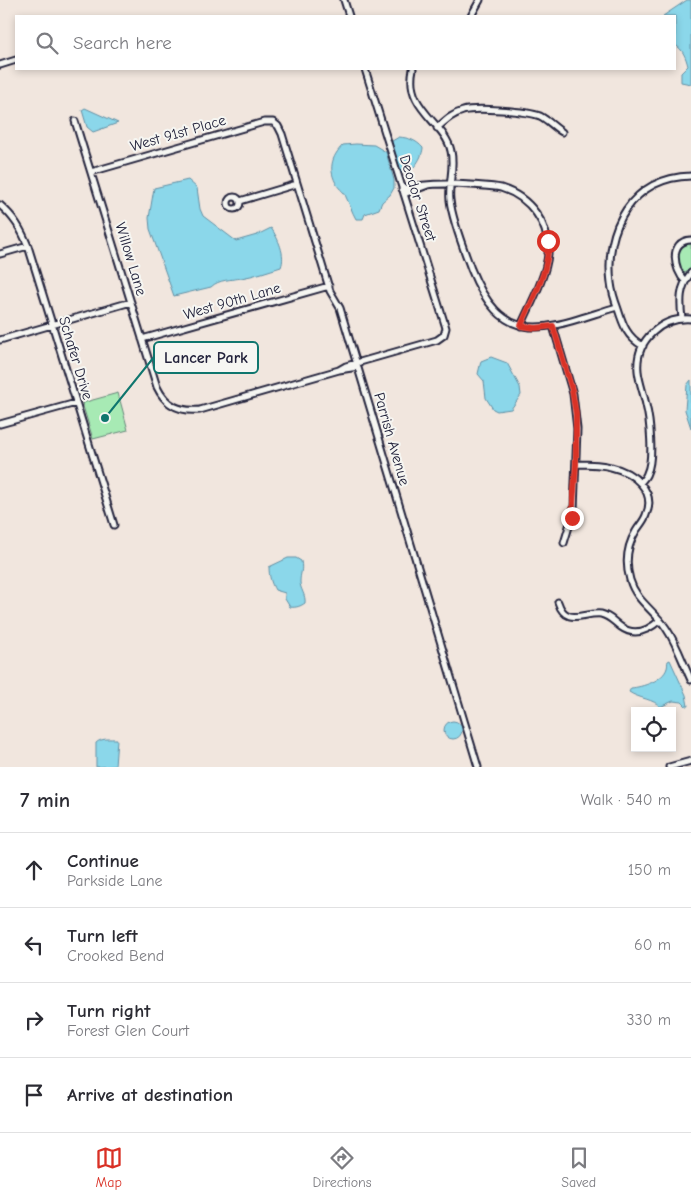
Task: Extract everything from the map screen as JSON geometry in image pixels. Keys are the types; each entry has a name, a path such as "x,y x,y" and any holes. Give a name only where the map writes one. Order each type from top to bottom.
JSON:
{"street":[{"path":"344,0 349,15"},
{"path":"472,15 480,0"},
{"path":"0,65 15,60"},
{"name":"Deodor Street","path":"357,365 437,340 444,335 446,328 365,70"},
{"path":"413,70 412,82 419,105 447,140 451,150 450,196 452,210 466,255 480,289 496,312 509,321 521,326 536,328 553,326 617,307"},
{"path":"437,128 457,113 465,110 478,110 539,115 562,132"},
{"name":"Willow Lane","path":"75,121 161,396 177,408 189,411 200,410 340,370 346,366 357,365"},
{"name":"West 91st Place","path":"91,172 264,122 273,122"},
{"name":"Parrish Avenue","path":"273,122 278,126 282,134 329,286 340,308 478,767"},
{"path":"642,346 627,333 617,307 611,284 610,268 613,238 620,218 634,200 649,188 669,179 691,176"},
{"path":"403,192 428,185 451,183 493,187 509,191 527,202 541,220 548,241 547,263 521,326"},
{"path":"240,201 297,184"},
{"name":"Schafer Drive","path":"0,205 11,214 21,228 28,246 114,525"},
{"path":"685,281 677,270 675,254 680,244 686,240 691,240"},
{"path":"0,254 28,246"},
{"path":"682,319 680,299 685,281 691,273"},
{"name":"West 90th Lane","path":"142,339 329,286"},
{"path":"0,340 131,302"},
{"path":"640,483 648,470 651,439 649,416 638,370 642,346 649,336 661,326 682,319 691,319"},
{"path":"553,326 574,402 577,429 574,514 564,542"},
{"path":"0,424 76,403"},
{"path":"576,464 618,468 632,475 640,483 648,497 646,517 629,546 628,573 637,596 660,620 669,633 691,680"},
{"path":"558,602 561,611 566,615 574,617 594,614 604,615 611,618 624,629 631,631 647,630 660,620"},
{"path":"669,767 691,761"}],"green space":[{"path":"687,243 691,243 691,268 682,273 678,256 680,249"},
{"path":"118,393 128,430 93,439 82,403"}],"water":[{"path":"687,0 691,0 691,84 681,82 681,73 688,66 682,51 676,46 676,15 664,15"},
{"path":"85,108 118,123 93,132 87,127 82,110"},
{"path":"399,137 412,140 423,148 421,157 415,166 403,173 399,172 391,145 392,141"},
{"path":"343,145 374,145 386,152 394,180 394,188 390,195 382,202 379,209 365,214 363,219 356,219 345,195 332,174 333,159"},
{"path":"188,180 197,188 203,216 236,241 257,235 271,228 282,252 281,267 251,276 222,281 211,287 174,296 150,229 149,218 154,188"},
{"path":"491,357 507,363 520,387 521,395 511,409 497,411 493,409 486,398 484,381 478,374 481,361"},
{"path":"691,380 691,428 685,410 687,385"},
{"path":"288,558 296,558 301,561 302,567 300,582 305,603 296,607 290,607 285,599 285,593 275,590 270,576 269,567"},
{"path":"670,660 686,695 688,706 682,702 673,701 660,707 654,702 629,692 631,688 646,685 657,680 665,673 668,661"},
{"path":"453,721 459,724 462,730 459,736 453,739 447,736 444,730 447,724"},
{"path":"117,739 115,766 96,767 96,743 103,740"}],"place":[{"name":"Lancer Park","path":"105,418"}],"route":[{"path":"548,241 548,259 521,326 531,328 553,326 572,390 577,429 575,501 572,518"}]}
